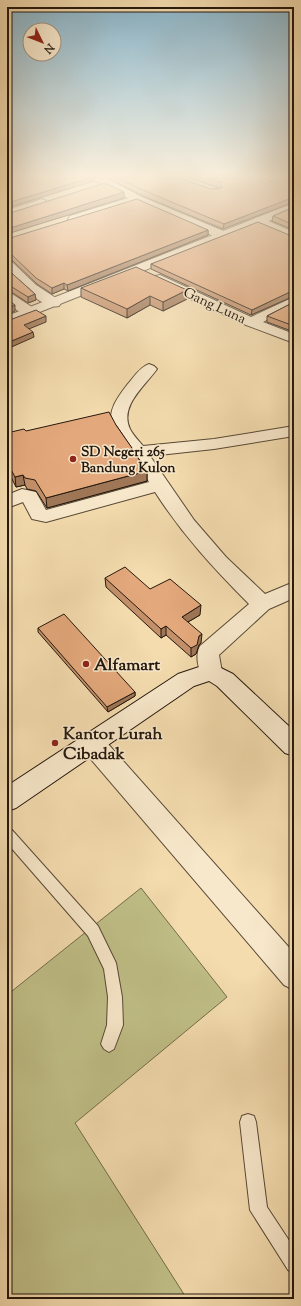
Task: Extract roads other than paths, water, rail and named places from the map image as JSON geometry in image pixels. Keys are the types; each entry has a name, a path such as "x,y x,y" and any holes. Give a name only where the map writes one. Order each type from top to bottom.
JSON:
{"street":[{"path":"7,321 212,239"},
{"path":"7,265 31,288 54,302"},
{"name":"Gang Luna","path":"138,269 251,322 294,339"},
{"path":"7,297 30,312"},
{"path":"251,322 294,301"},
{"path":"149,369 124,402 119,419 127,439 139,452 194,533 234,577 262,604"},
{"path":"139,452 214,444 294,431"},
{"path":"7,502 22,496 29,496 39,515 46,516 160,485"},
{"path":"211,672 208,652 262,604 294,589"},
{"path":"7,800 186,680 211,672 225,680 294,746"},
{"path":"92,743 294,975"}],"lane":[{"path":"7,834 94,931 111,968 115,997 115,1026 109,1044"},
{"path":"248,1122 259,1210 294,1264"}],"place":[{"name":"SD Negeri 265 Bandung Kulon","path":"73,459"},
{"name":"Alfamart","path":"86,664"},
{"name":"Kantor Lurah Cibadak","path":"55,743"}]}
